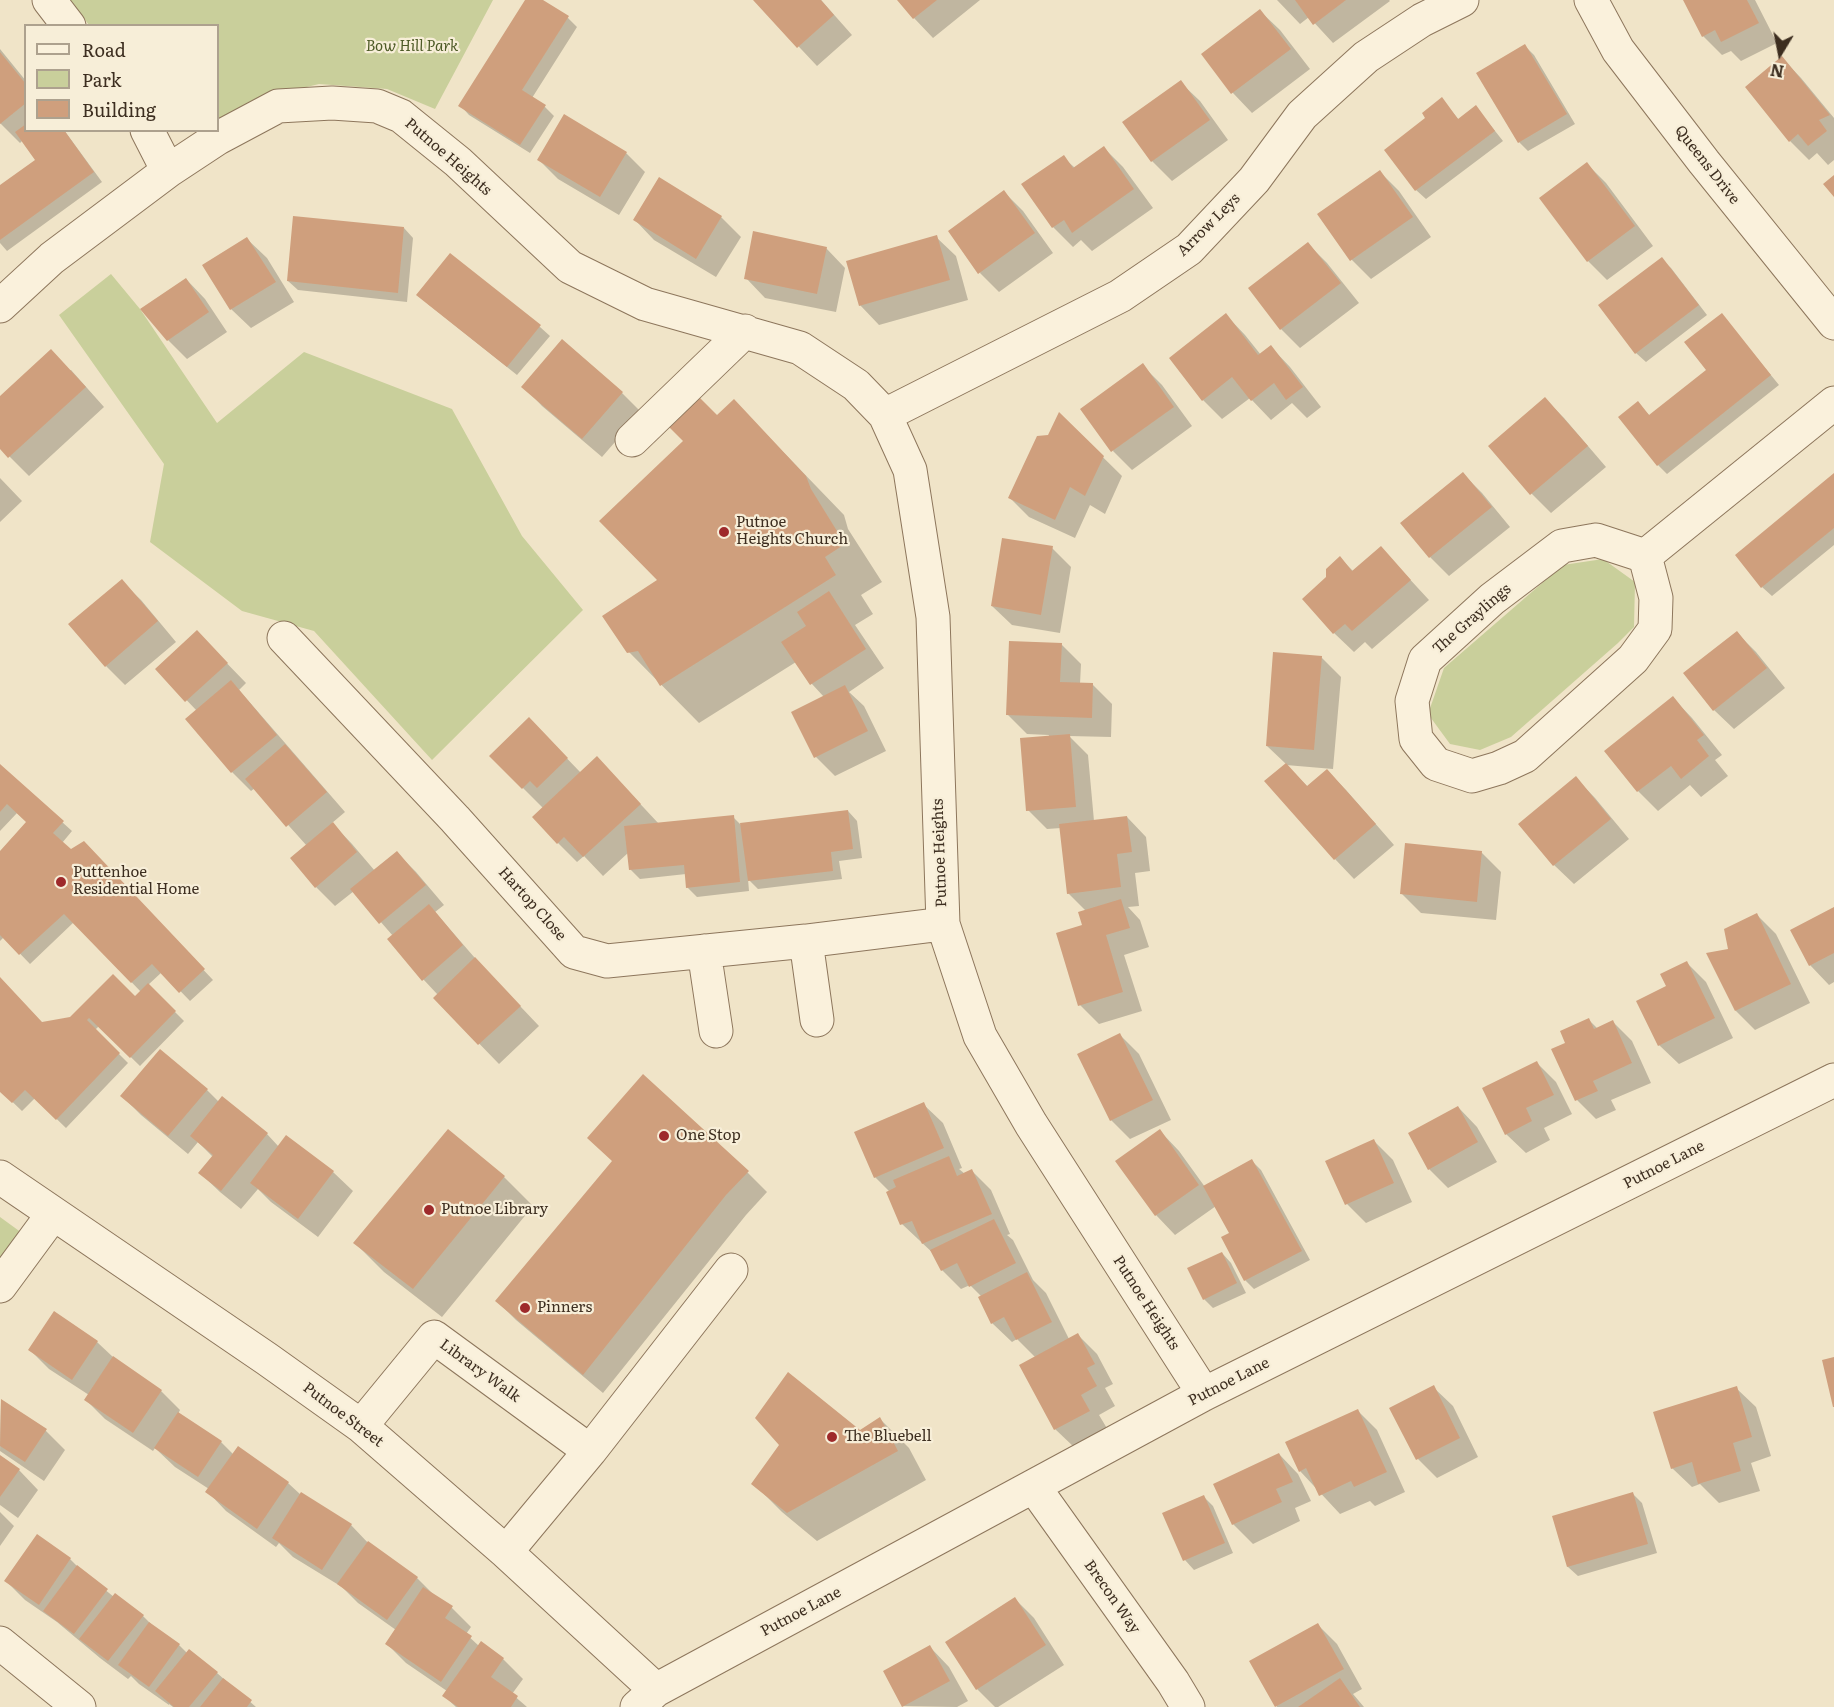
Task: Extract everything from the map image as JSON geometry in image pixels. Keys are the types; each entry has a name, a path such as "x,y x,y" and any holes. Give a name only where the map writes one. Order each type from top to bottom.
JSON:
{"street":[{"path":"49,0 67,24"},
{"name":"Arrow Leys","path":"885,415 1120,296 1189,249 1254,180 1302,115 1366,57 1422,20 1462,0"},
{"name":"Queens Drive","path":"1591,0 1618,50 1704,162 1834,323"},
{"name":"Putnoe Heights","path":"0,306 52,258 168,171 218,138 278,106 332,103 377,106 401,116 458,162 570,267 645,303 800,348 856,386 885,415 910,470 933,617 943,924 980,1035 1031,1124 1204,1394"},
{"path":"148,132 168,171"},
{"path":"632,440 745,332"},
{"path":"1645,556 1834,403"},
{"name":"The Graylings","path":"1596,540 1645,556 1656,598 1655,628 1633,659 1525,756 1499,768 1472,776 1436,764 1416,739 1412,701 1425,660 1492,599 1562,546 1596,540"},
{"name":"Hartop Close","path":"284,638 455,819 574,952 607,961 806,941 943,924"},
{"path":"806,941 818,1020"},
{"path":"704,951 716,1031"},
{"name":"Putnoe Lane","path":"647,1698 1204,1394 1834,1080"},
{"name":"Putnoe Street","path":"0,1177 361,1426 506,1552 647,1698"},
{"path":"0,1286 53,1214"},
{"path":"506,1552 590,1451 731,1270"},
{"name":"Library Walk","path":"361,1426 434,1337 590,1451"},
{"name":"Brecon Way","path":"1034,1487 1173,1682 1188,1707"},
{"path":"0,1643 79,1707"}],"green space":[{"name":"Bow Hill Park","path":"70,0 493,0 435,109 387,89 319,84 253,100 219,124 219,24 88,24"},
{"path":"111,274 140,309 217,423 304,352 452,409 522,536 583,610 432,760 314,631 242,611 150,542 164,464 59,315"},
{"path":"1603,559 1635,582 1634,627 1511,737 1480,750 1450,744 1428,714 1444,668 1563,565"},
{"path":"0,1217 22,1233 0,1263"}],"building":[{"path":"525,0 543,0 569,16 522,90 546,105 520,145 458,106"},
{"path":"753,0 821,0 834,15 797,48"},
{"path":"897,0 937,0 913,19"},
{"path":"1295,0 1346,0 1313,25"},
{"path":"1683,0 1747,0 1759,23 1721,42 1715,30 1702,37"},
{"path":"1260,9 1291,49 1231,94 1201,54"},
{"path":"1525,44 1567,114 1518,143 1476,73"},
{"path":"0,52 24,82 24,105 0,124"},
{"path":"1782,56 1830,115 1819,120 1827,131 1808,146 1798,134 1789,142 1745,87"},
{"path":"1181,80 1210,120 1151,162 1122,122"},
{"path":"1442,97 1458,119 1476,105 1495,131 1415,191 1384,150 1425,118 1422,113"},
{"path":"564,114 627,152 600,197 537,160"},
{"path":"24,125 24,132 65,132 94,172 0,240 0,185 35,160 15,132"},
{"path":"1104,146 1134,189 1072,233 1064,220 1052,228 1021,184 1064,155 1073,168"},
{"path":"1587,162 1635,226 1587,262 1539,198"},
{"path":"1380,170 1413,217 1350,261 1317,214"},
{"path":"1834,175 1834,197 1823,184"},
{"path":"659,177 722,216 696,259 633,220"},
{"path":"1004,190 1035,233 978,274 948,231"},
{"path":"293,216 404,227 398,293 287,281"},
{"path":"753,231 827,247 817,294 744,279"},
{"path":"937,235 950,280 859,306 846,261"},
{"path":"247,237 276,282 230,310 202,265"},
{"path":"1308,242 1341,283 1280,330 1248,288"},
{"path":"450,253 541,325 507,367 416,295"},
{"path":"1662,257 1699,305 1635,354 1598,305"},
{"path":"186,278 209,312 167,341 140,309"},
{"path":"1226,313 1258,355 1271,345 1303,387 1286,400 1274,383 1251,401 1232,377 1202,401 1169,358"},
{"path":"1722,313 1771,375 1657,466 1618,417 1638,401 1649,415 1706,370 1684,342"},
{"path":"562,339 623,392 582,439 521,387"},
{"path":"51,349 86,387 8,458 0,449 0,396"},
{"path":"1143,363 1174,407 1111,452 1080,409"},
{"name":"Putnoe Heights Church","path":"698,396 717,415 734,399 806,476 811,489 845,544 825,557 836,575 660,686 638,651 627,653 602,616 657,580 599,521 683,441 667,425"},
{"path":"1545,397 1588,446 1530,495 1488,446"},
{"path":"1059,412 1104,456 1085,496 1070,487 1055,520 1008,498 1037,436 1048,435"},
{"path":"1463,472 1492,507 1429,558 1400,523"},
{"path":"1834,473 1834,528 1761,588 1735,555"},
{"path":"1002,538 1053,546 1041,615 991,606"},
{"path":"1381,546 1411,580 1352,631 1345,624 1333,634 1302,599 1326,577 1326,569 1340,556 1352,571"},
{"path":"122,579 158,621 105,667 68,624"},
{"path":"829,591 866,649 810,685 781,642 806,626 797,612"},
{"path":"197,630 228,663 185,702 155,669"},
{"path":"1737,631 1767,668 1713,711 1683,673"},
{"path":"1009,641 1062,643 1060,682 1093,683 1092,718 1006,715"},
{"path":"1273,652 1322,656 1314,750 1266,746"},
{"path":"231,680 277,735 231,773 185,719"},
{"path":"845,685 868,731 814,758 791,712"},
{"path":"1673,696 1704,735 1697,740 1709,756 1681,779 1671,766 1637,792 1604,751"},
{"path":"529,717 568,758 537,788 530,781 522,789 489,756"},
{"path":"1070,734 1076,807 1026,811 1020,738"},
{"path":"285,744 327,792 286,827 245,779"},
{"path":"597,756 641,804 583,857 564,837 557,844 532,817"},
{"path":"1286,763 1307,786 1327,769 1376,824 1334,860 1264,781"},
{"name":"Puttenhoe Residential Home","path":"0,764 64,821 53,833 71,849 84,841 205,969 179,993 152,964 131,983 64,914 19,955 0,935 0,851 26,822 7,804 0,812"},
{"path":"1576,776 1611,819 1553,866 1518,824"},
{"path":"848,810 853,849 831,852 833,871 748,881 740,823"},
{"path":"734,815 740,882 686,888 684,865 629,870 624,826"},
{"path":"1127,816 1132,852 1117,854 1121,887 1067,894 1059,824"},
{"path":"333,822 357,852 315,888 290,858"},
{"path":"1405,843 1482,851 1477,902 1400,894"},
{"path":"397,851 426,885 379,924 350,889"},
{"path":"1121,899 1130,928 1106,935 1123,992 1078,1006 1056,933 1082,925 1078,912"},
{"path":"429,904 463,945 422,981 387,939"},
{"path":"1834,907 1834,953 1809,966 1790,930"},
{"path":"1757,913 1791,984 1735,1011 1706,953 1728,949 1724,929"},
{"path":"475,957 521,1006 478,1045 433,998"},
{"path":"1687,961 1715,1018 1658,1046 1636,1001 1666,986 1660,974"},
{"path":"113,974 135,996 148,983 176,1011 130,1058 89,1018 87,1020 120,1053 56,1120 25,1090 12,1103 0,1092 0,977 42,1022 70,1017"},
{"path":"1589,1018 1594,1029 1613,1020 1632,1063 1593,1081 1598,1091 1575,1101 1551,1049 1565,1043 1560,1031"},
{"path":"1120,1033 1153,1100 1110,1121 1077,1054"},
{"path":"160,1049 208,1089 168,1136 120,1096"},
{"path":"1537,1061 1554,1095 1526,1108 1532,1121 1505,1135 1482,1088"},
{"path":"643,1074 749,1171 726,1195 583,1375 495,1301 612,1161 587,1138"},
{"path":"222,1096 268,1133 221,1191 198,1173 213,1155 190,1136"},
{"path":"924,1102 944,1148 874,1178 854,1132"},
{"path":"1458,1106 1478,1142 1428,1170 1408,1133"},
{"name":"Putnoe Library","path":"448,1129 505,1176 413,1289 353,1243"},
{"path":"1160,1129 1199,1185 1155,1216 1115,1161"},
{"path":"286,1135 334,1171 298,1219 250,1183"},
{"path":"1374,1139 1394,1183 1345,1205 1325,1161"},
{"path":"949,1156 957,1176 972,1169 992,1214 922,1244 912,1221 900,1225 886,1192 896,1187 893,1180"},
{"path":"1252,1159 1302,1251 1244,1281 1221,1237 1229,1233 1203,1186"},
{"path":"994,1219 1016,1263 969,1287 957,1263 941,1271 930,1250"},
{"path":"1222,1252 1237,1283 1203,1300 1187,1268"},
{"path":"1027,1272 1052,1322 1016,1340 1004,1317 991,1324 978,1297"},
{"path":"54,1311 98,1341 72,1380 28,1350"},
{"path":"1078,1333 1095,1364 1087,1368 1097,1386 1081,1395 1090,1411 1054,1430 1019,1365"},
{"path":"113,1356 162,1390 133,1433 84,1400"},
{"path":"1834,1357 1834,1407 1833,1407 1822,1360"},
{"name":"The Bluebell","path":"788,1372 860,1430 880,1417 898,1451 787,1513 751,1484 779,1445 755,1418"},
{"path":"1434,1385 1460,1438 1416,1460 1389,1408"},
{"path":"1737,1386 1752,1437 1733,1443 1741,1471 1698,1484 1692,1462 1671,1469 1653,1412"},
{"path":"1,1399 47,1429 25,1462 0,1446"},
{"path":"1358,1409 1387,1472 1354,1487 1351,1481 1319,1496 1306,1468 1299,1472 1285,1442"},
{"path":"178,1412 222,1441 198,1477 154,1448"},
{"path":"238,1446 289,1482 257,1529 205,1492"},
{"path":"1279,1453 1293,1482 1276,1489 1282,1502 1232,1525 1213,1484"},
{"path":"0,1455 20,1469 0,1497"},
{"path":"301,1492 352,1524 322,1570 272,1538"},
{"path":"1633,1492 1648,1544 1567,1567 1552,1516"},
{"path":"1204,1495 1225,1543 1183,1561 1162,1513"},
{"path":"37,1534 71,1558 39,1605 4,1581"},
{"path":"368,1541 418,1577 387,1620 337,1584"},
{"path":"77,1565 108,1589 74,1634 43,1611"},
{"path":"423,1587 453,1606 445,1618 472,1636 441,1682 385,1644"},
{"path":"115,1593 144,1615 108,1661 79,1639"},
{"path":"1015,1597 1046,1645 976,1690 945,1642"},
{"path":"149,1622 180,1644 149,1687 118,1665"},
{"path":"1318,1623 1344,1669 1275,1707 1249,1661"},
{"path":"481,1641 504,1658 491,1677 518,1696 511,1707 458,1707 442,1696"},
{"path":"930,1645 950,1681 902,1707 883,1671"},
{"path":"189,1649 218,1672 189,1707 174,1707 155,1691"},
{"path":"223,1678 252,1700 247,1707 200,1707"},
{"path":"1340,1678 1360,1707 1298,1707"}],"place":[{"name":"Putnoe Heights Church","path":"724,532"},
{"name":"Puttenhoe Residential Home","path":"61,882"},
{"name":"One Stop","path":"664,1136"},
{"name":"Putnoe Library","path":"429,1210"},
{"name":"Pinners","path":"525,1308"},
{"name":"The Bluebell","path":"832,1437"}]}
